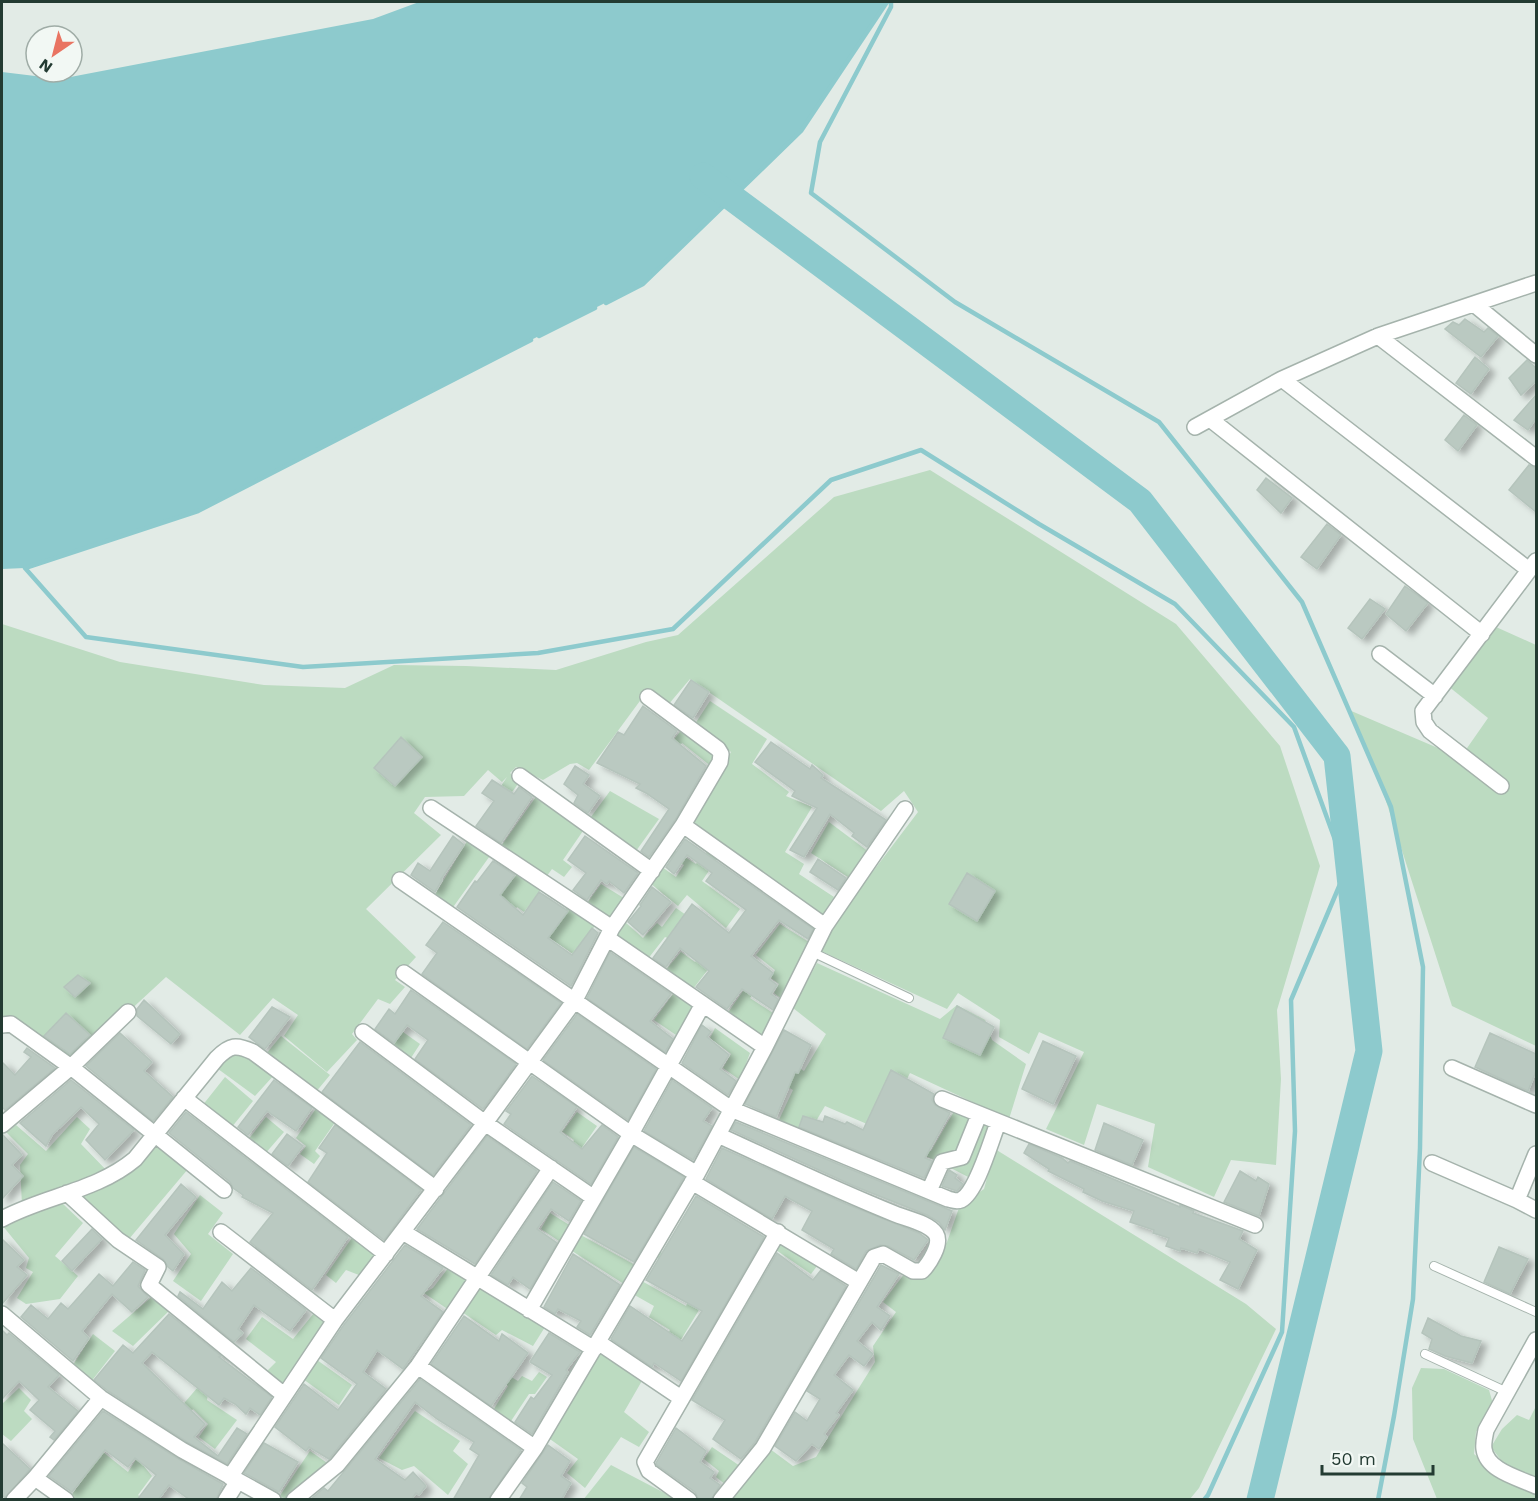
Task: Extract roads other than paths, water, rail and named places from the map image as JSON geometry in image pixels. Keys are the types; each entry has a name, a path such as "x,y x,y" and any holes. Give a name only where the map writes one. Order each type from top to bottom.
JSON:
{"street":[{"path":"1195,427 1282,379 1378,336 1536,283"},
{"path":"1474,304 1536,355"},
{"path":"1378,336 1536,458"},
{"path":"1282,379 1533,566 1423,711 1424,722 1430,731 1501,786"},
{"path":"1210,419 1482,634"},
{"path":"1380,654 1435,696"},
{"path":"226,1500 234,1479 284,1395 335,1320 485,1123 574,1000 610,933 683,825 720,762 722,754 718,749 648,697"},
{"path":"520,776 652,871"},
{"path":"431,808 610,933 703,1004 765,1047"},
{"path":"498,1500 535,1448 695,1178 765,1047 825,926 905,809"},
{"path":"683,825 825,926"},
{"path":"400,880 731,1109 929,1191 957,1201 968,1195 973,1188 998,1123"},
{"path":"404,973 695,1178 858,1282"},
{"path":"529,1310 703,1004"},
{"path":"2,1125 71,1067 128,1011"},
{"path":"2,1025 11,1024 71,1067 224,1191"},
{"path":"363,1032 485,1123 594,1198"},
{"path":"2,1220 24,1209 107,1179 120,1171 135,1159 224,1051 236,1046 253,1052 435,1189"},
{"path":"1452,1068 1536,1105"},
{"path":"184,1098 386,1254"},
{"path":"942,1099 1255,1226"},
{"path":"929,1191 942,1162 962,1156 979,1115"},
{"path":"718,1135 874,1206 931,1229 938,1243 922,1271 913,1271 883,1254 874,1257 763,1448 721,1500"},
{"path":"1517,1200 1536,1154"},
{"path":"1432,1163 1536,1210"},
{"path":"294,1500 336,1465 418,1366 551,1168"},
{"path":"67,1193 118,1240 158,1267 148,1285 284,1395"},
{"path":"221,1232 335,1320"},
{"path":"403,1232 529,1310 596,1346 681,1398"},
{"path":"689,1500 649,1472 645,1462 778,1232"},
{"path":"2,1314 101,1398 182,1450 273,1500"},
{"path":"1536,1340 1486,1430 1483,1447 1486,1458 1495,1467 1536,1486"},
{"path":"418,1366 535,1448"},
{"path":"14,1500 101,1398"},
{"path":"35,1478 66,1500"}],"lane":[{"path":"812,952 909,998"},
{"path":"1434,1266 1536,1312"},
{"path":"1425,1354 1507,1392"}],"water":[{"path":"419,2 887,2 801,131 643,284 423,394 198,511 25,568 2,569 2,72 24,75 24,84 84,84 84,74 373,19"}],"waterway":[{"path":"606,303 643,284 801,131 887,2"},
{"path":"891,2 891,7 820,142 811,193 955,302 1159,422 1302,602 1391,807 1423,967 1420,1148 1413,1299 1378,1500"},
{"path":"703,176 1140,501 1337,756 1369,1051 1260,1500"},
{"path":"539,336 595,308"},
{"path":"531,340 198,511 25,568 86,637 303,667 538,653 673,629 831,480 921,450 1039,524 1175,604 1294,727 1346,870 1291,1000 1295,1131 1282,1332 1204,1500"}]}
